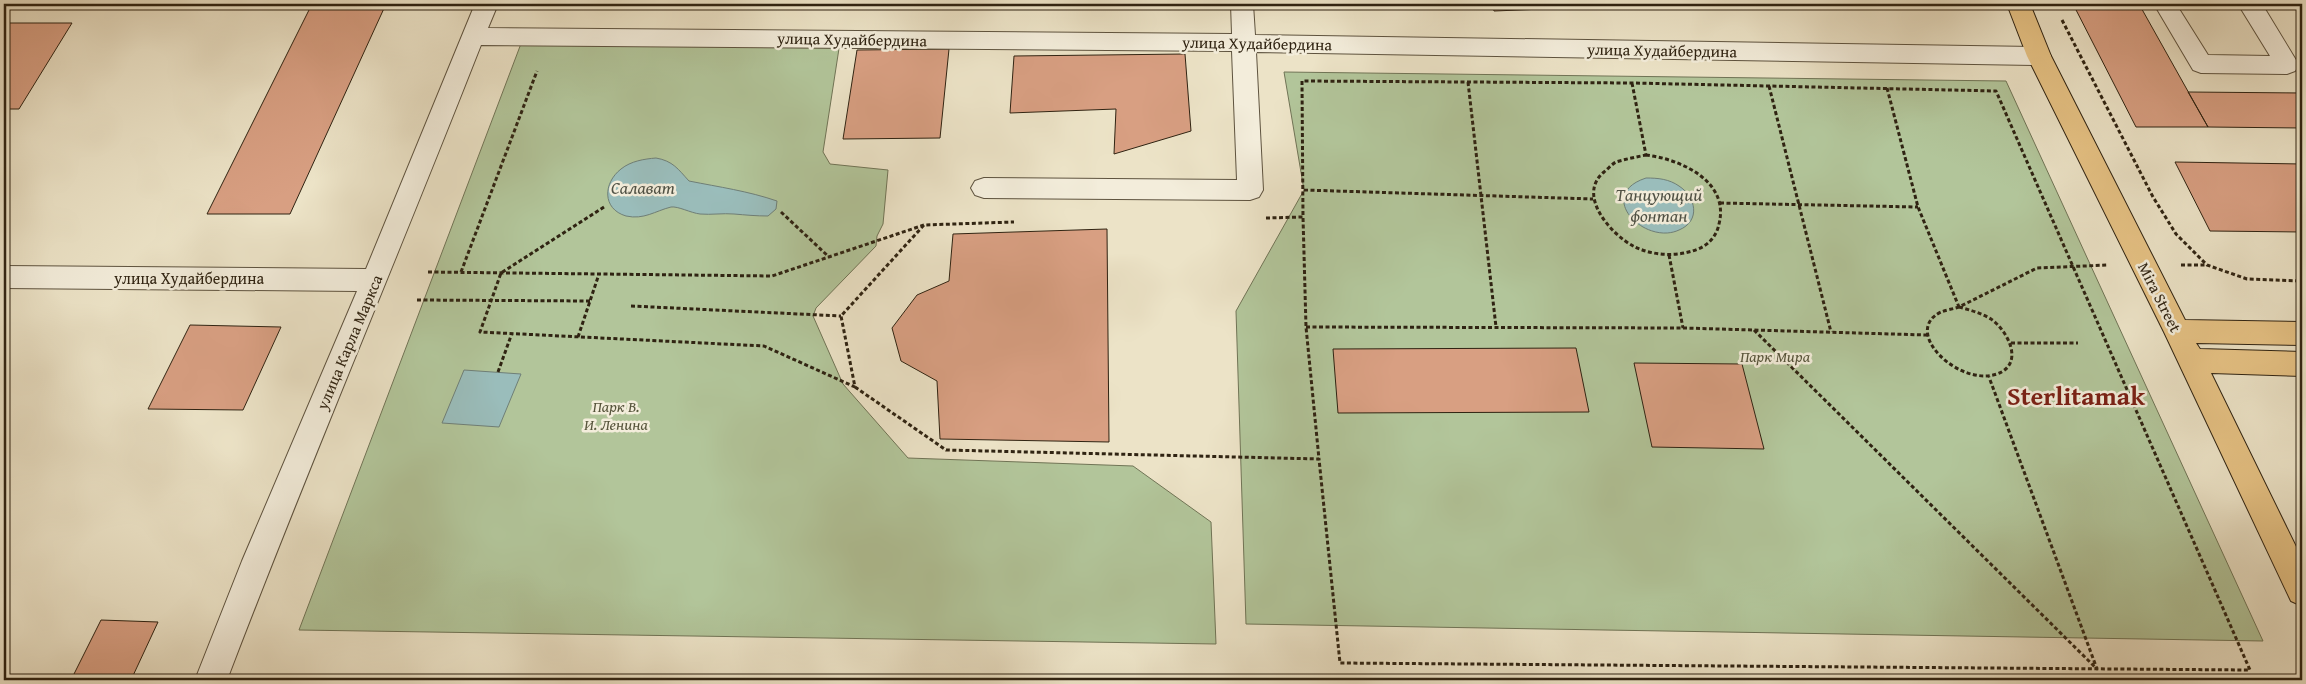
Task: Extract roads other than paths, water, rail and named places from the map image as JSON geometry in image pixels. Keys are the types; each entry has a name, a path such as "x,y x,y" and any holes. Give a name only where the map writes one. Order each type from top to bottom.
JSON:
{"main road":[{"name":"Mira Street","path":"2018,4 2039,56 2178,330 2302,591"},
{"path":"2178,330 2302,333"},
{"path":"2192,361 2302,364"}],"street":[{"name":"улица Карла Маркса","path":"211,680 257,561 375,280 486,4"},
{"path":"984,188 1250,190 1242,4"},
{"path":"2165,4 2201,64 2287,65 2250,4"},
{"name":"улица Худайбердина","path":"474,36 1244,43 2039,56"},
{"name":"улица Худайбердина","path":"4,277 375,280"}],"water":[{"name":"Салават","path":"656,158 671,163 689,181 777,201 776,209 768,216 700,214 674,207 638,217 618,213 609,202 608,195 608,188 615,175 633,162"},
{"name":"Танцующий фонтан","path":"1646,178 1667,180 1685,191 1694,209 1691,221 1686,226 1666,233 1652,231 1640,225 1630,216 1625,206 1624,196 1631,186"},
{"path":"464,370 521,374 499,427 442,423"}],"district":[{"name":"Sterlitamak","path":"2076,396"}],"park label":[{"name":"Парк Мира","path":"1775,356"},
{"name":"Парк В. И. Ленина","path":"616,415"}]}
